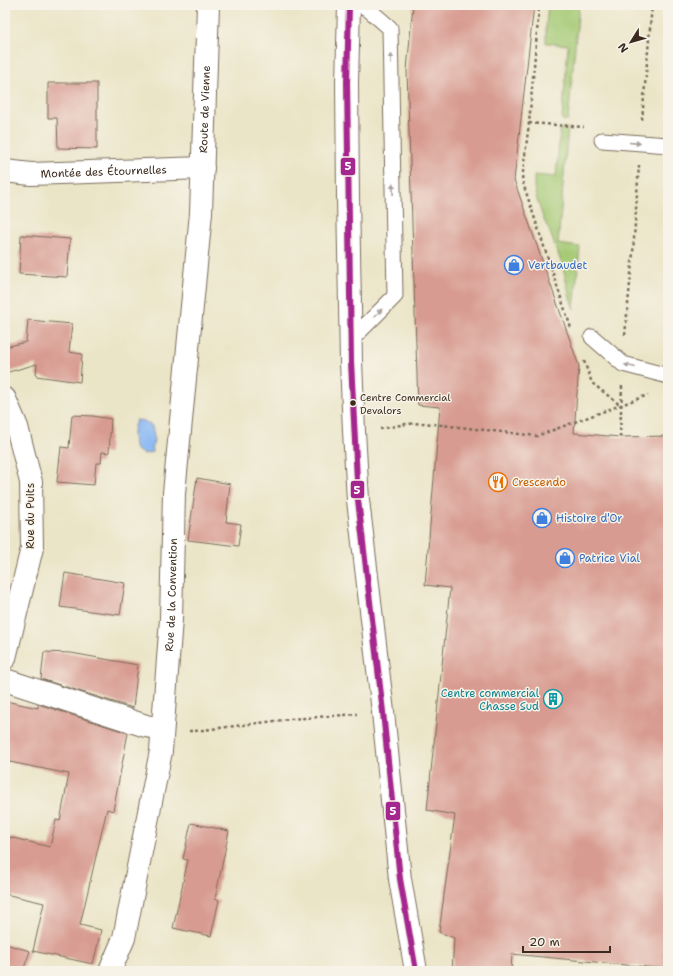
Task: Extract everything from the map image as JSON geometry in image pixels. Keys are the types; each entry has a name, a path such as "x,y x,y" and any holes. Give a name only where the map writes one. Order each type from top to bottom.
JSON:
{"street":[{"name":"Route de Vienne","path":"201,213 208,5"},
{"path":"349,5 347,90 348,196 351,340 358,500 383,712 400,879 416,971"},
{"name":"Montée des Étournelles","path":"5,171 31,174 203,168"},
{"name":"Rue de la Convention","path":"110,971 124,938 161,751 171,619 174,493 201,213"},
{"name":"Rue du Puits","path":"5,399 17,427 31,482 32,548 5,658"},
{"path":"5,680 146,726 162,729"}],"lane":[{"path":"351,340 395,296 390,28 366,8 359,5"},
{"path":"602,140 668,145"},
{"path":"592,337 623,364 668,376"}],"path":[{"path":"620,437 623,364 633,253 645,73 652,5"},
{"path":"539,9 529,123 522,180 573,332"},
{"path":"584,361 592,383 621,405"},
{"path":"373,431 406,424 424,423 537,436 651,394"},
{"path":"162,729 195,731 290,719 383,712"}],"green space":[{"path":"548,5 579,5 568,121 562,120 568,45 546,43"},
{"path":"560,128 568,128 558,244 580,247 574,309 562,264 544,220 534,187 534,175 556,177"}],"water":[{"path":"136,420 144,421 152,426 154,437 152,452 144,454 136,450 133,435"}],"building":[{"name":"Centre commercial Chasse Sud","path":"413,5 534,5 514,180 579,366 574,433 620,437 668,436 668,969 512,954 511,971 452,971 454,938 439,932 455,815 427,810 450,588 425,585 440,407 418,405 407,70"},
{"path":"48,83 97,83 97,149 58,148 57,118 48,118"},
{"path":"21,235 70,239 67,277 19,274"},
{"path":"28,320 72,324 69,352 82,354 80,382 36,376 37,364 5,373 5,347 26,342"},
{"path":"72,415 111,419 109,453 102,452 101,463 96,463 94,485 57,482 61,447 69,448"},
{"path":"197,478 230,484 226,522 241,524 238,546 188,540"},
{"path":"65,573 125,583 120,615 60,607"},
{"path":"44,652 71,653 138,665 133,708 41,679"},
{"path":"5,701 38,708 38,704 128,733 113,811 107,809 80,925 101,930 93,964 33,951 44,903 5,894 5,836 50,847 56,820 60,821 69,774 5,761"},
{"path":"191,823 229,831 215,899 219,900 211,936 173,928 188,860 183,859"},
{"path":"5,944 30,951 23,971 5,971"}],"transit line":[{"name":"5","path":"349,5 347,83 351,362 358,500 383,712 400,879 416,971"}],"place":[{"name":"Vertbaudet","path":"514,265"},
{"name":"Centre Commercial Devalors","path":"353,403"},
{"name":"Crescendo","path":"498,482"},
{"name":"Histoire d'Or","path":"542,518"},
{"name":"Patrice Vial","path":"565,558"},
{"name":"Centre commercial Chasse Sud","path":"553,699"}]}
